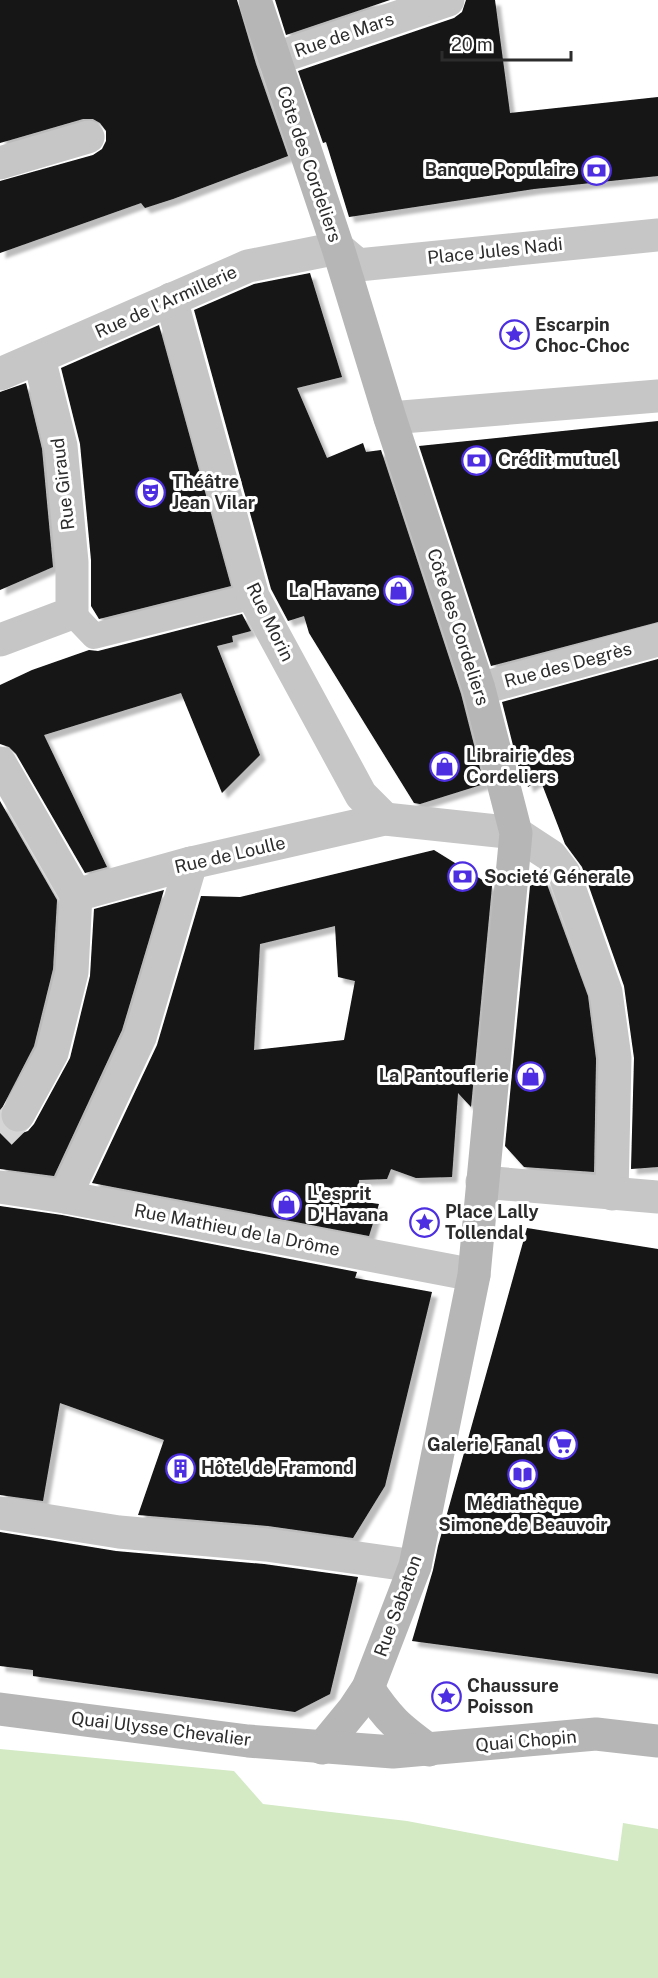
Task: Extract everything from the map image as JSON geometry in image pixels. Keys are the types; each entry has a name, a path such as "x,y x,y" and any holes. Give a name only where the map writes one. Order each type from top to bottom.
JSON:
{"main road":[{"name":"Côte des Cordeliers","path":"255,0 338,248 390,418 479,689 516,833 474,1275"},
{"name":"Rue Sabaton","path":"322,1748 368,1688 415,1566 474,1275"},
{"path":"368,1688 385,1714 401,1730 429,1750"},
{"name":"Quai Ulysse Chevalier","path":"0,1709 322,1748"},
{"name":"Quai Chopin","path":"322,1748 393,1752 596,1734 658,1742"}],"street":[{"name":"Rue de Mars","path":"274,59 448,0"},
{"path":"0,162 88,137"},
{"name":"Place Jules Nadi","path":"338,248 358,265 658,236"},
{"name":"Rue de l'Armillerie","path":"0,374 248,266 338,248"},
{"name":"Rue Morin","path":"171,299 253,596 361,795 385,819"},
{"name":"Rue Giraud","path":"39,358 61,446 72,562 72,613"},
{"path":"390,418 658,396"},
{"path":"0,640 72,613"},
{"name":"Rue des Degrès","path":"479,689 658,640"},
{"path":"0,763 76,895 72,972 52,1053 18,1115"},
{"name":"Rue de Loulle","path":"76,895 191,863 385,819 516,833"},
{"path":"516,833 551,856 564,873 606,992 615,1058 612,1194"},
{"path":"65,1197 140,1037 191,863"},
{"path":"482,1182 658,1197"},
{"name":"Rue Mathieu de la Drôme","path":"0,1187 65,1197 474,1275"},
{"path":"0,1513 119,1532 266,1545 415,1566"}],"lane":[{"path":"72,613 94,636 253,596"}],"shaded area":[{"path":"0,1749 234,1771 263,1804 407,1821 618,1861 623,1823 658,1829 658,1978 0,1978"}],"building":[{"path":"0,0 237,0 256,64 288,156 173,199 145,208 141,203 0,253 0,181 93,155 102,149 106,141 106,131 100,123 93,119 83,119 0,143"},
{"path":"275,0 390,0 286,35"},
{"path":"466,0 495,0 510,113 658,97 658,176 534,189 349,217 326,142 323,143 298,71 454,18 462,12"},
{"path":"310,273 342,377 297,388 327,458 363,443 366,452 381,450 461,694 484,784 420,804 414,803 365,724 309,633 304,616 288,621 271,589 194,310 254,284"},
{"path":"159,325 231,586 99,619 91,606 91,560 80,444 61,368"},
{"path":"26,383 42,449 53,567 0,590 0,392"},
{"path":"658,421 658,622 491,666 419,446"},
{"path":"242,614 251,631 232,636 233,642 217,646 260,755 222,793 181,693 44,735 107,867 85,873 16,754 9,747 0,744 0,685 32,670 89,650 98,651"},
{"path":"658,659 658,1167 631,1169 634,1058 624,986 582,867 565,844 540,779 528,787 523,772 520,773 502,702"},
{"path":"0,801 57,900 53,969 34,1046 0,1112"},
{"path":"434,850 492,886 471,1107 458,1093 452,1177 416,1178 391,1169 387,1179 359,1180 358,1201 379,1204 369,1236 92,1183 157,1045 201,896 240,897","holes":["335,926 338,977 355,981 344,1040 254,1050 260,944"]},
{"path":"545,879 588,996 596,1059 594,1172 524,1167 505,1146 530,886"},
{"path":"164,890 122,1030 54,1176 0,1169 0,1118 2,1125 10,1132 19,1134 28,1131 70,1058 90,976 94,909"},
{"path":"0,1206 62,1215 357,1272 355,1278 432,1292 385,1486 353,1538 268,1526 138,1515 164,1440 60,1403 43,1501 0,1495"},
{"name":"Galerie Fanal","path":"527,1228 658,1249 658,1674 412,1641"},
{"path":"0,1532 116,1551 264,1564 358,1577 330,1694 295,1712 33,1676 33,1670 0,1666"}],"tunnel":[{"path":"0,1133 18,1115"}],"place":[{"name":"Banque Populaire","path":"597,170"},
{"name":"Escarpin Choc-Choc","path":"514,335"},
{"name":"Crédit mutuel","path":"477,460"},
{"name":"Théâtre Jean Vilar","path":"151,492"},
{"name":"La Havane","path":"398,591"},
{"name":"Librairie des Cordeliers","path":"445,766"},
{"name":"Societé Génerale","path":"463,877"},
{"name":"La Pantouflerie","path":"530,1076"},
{"name":"L'esprit D'Havana","path":"286,1204"},
{"name":"Place Lally Tollendal","path":"424,1222"},
{"name":"Galerie Fanal","path":"562,1445"},
{"name":"Hôtel de Framond","path":"180,1468"},
{"name":"Médiathèque Simone de Beauvoir","path":"523,1475"},
{"name":"Chaussure Poisson","path":"446,1696"}]}
